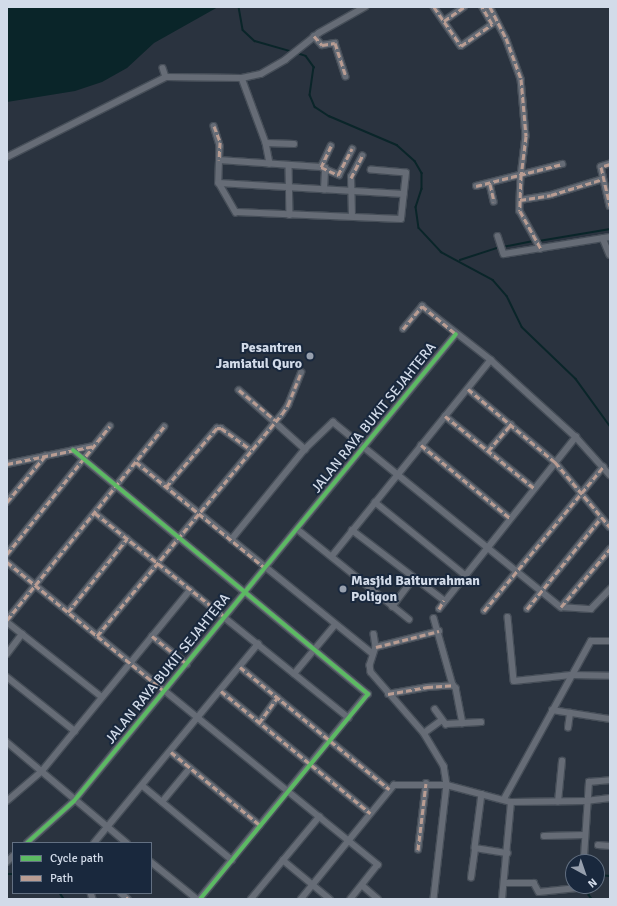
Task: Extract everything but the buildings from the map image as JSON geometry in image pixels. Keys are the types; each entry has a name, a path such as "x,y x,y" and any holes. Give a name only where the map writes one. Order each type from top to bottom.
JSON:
{"street":[{"path":"7,157 166,77 242,78 261,74 285,60 314,36 364,7"},
{"path":"434,7 462,46 492,24 482,7"},
{"path":"444,21 464,7"},
{"path":"490,7 506,38 521,80 526,136 521,174 520,214 540,247"},
{"path":"314,36 322,45 335,43 346,76"},
{"path":"163,68 166,77"},
{"path":"242,78 266,143 270,164"},
{"path":"214,126 220,142 219,183 236,212 401,219 406,172 371,170"},
{"path":"266,143 294,144"},
{"path":"324,190 323,167 331,146"},
{"path":"219,160 323,167 340,174 352,148"},
{"path":"352,217 353,191 351,178 362,156"},
{"path":"476,186 490,184 521,174 562,164"},
{"path":"610,164 601,168 610,206"},
{"path":"288,165 290,215"},
{"path":"520,200 551,195 603,179"},
{"path":"219,183 404,194"},
{"path":"490,184 494,202"},
{"path":"498,236 504,254 540,247 610,237"},
{"path":"603,238 610,255"},
{"path":"403,329 422,306 491,360 576,437 610,475"},
{"name":"JALAN RAYA BUKIT SEJAHTERA","path":"28,842 74,801 456,334"},
{"path":"332,556 374,502 491,360"},
{"path":"97,636 288,405 301,372"},
{"path":"468,389 555,462 580,495 610,527"},
{"path":"239,390 275,420 305,448"},
{"path":"445,416 534,488"},
{"path":"231,540 305,448 333,422 561,607 591,609 610,589"},
{"path":"488,451 512,425"},
{"path":"7,554 110,426"},
{"path":"102,697 7,621 164,427"},
{"path":"166,486 217,428 221,428 250,450"},
{"path":"439,610 444,600 464,574 576,437"},
{"path":"421,445 510,518"},
{"path":"7,464 94,446"},
{"path":"73,450 244,594 368,694 200,899"},
{"path":"7,502 45,456"},
{"path":"136,462 335,625 373,654"},
{"path":"484,611 603,467"},
{"path":"374,502 464,574"},
{"path":"95,513 349,718"},
{"path":"527,609 601,518"},
{"path":"297,529 332,556 392,607 409,618"},
{"path":"352,530 414,579 444,600"},
{"path":"68,612 127,539"},
{"path":"561,607 610,549"},
{"path":"7,562 319,816 378,866 351,899"},
{"path":"392,607 414,579"},
{"path":"7,801 42,771 190,590"},
{"path":"508,617 514,681 571,675 610,676"},
{"path":"434,618 453,686 456,688 463,723"},
{"path":"294,674 335,625"},
{"path":"376,647 439,632"},
{"path":"7,654 22,634"},
{"path":"374,634 376,647 373,654 371,672 388,694 424,733 439,755 447,784 434,899"},
{"path":"152,636 187,664"},
{"path":"504,799 571,675 593,640 610,641"},
{"path":"95,842 143,786 258,644"},
{"path":"240,667 388,789"},
{"path":"7,677 75,731"},
{"path":"388,694 427,687 453,686"},
{"path":"220,691 370,813"},
{"path":"259,723 277,698"},
{"path":"436,709 442,720 449,725 481,722"},
{"path":"552,710 610,719"},
{"path":"568,728 570,713"},
{"path":"424,733 442,720"},
{"path":"8,745 42,771 74,801 126,842"},
{"path":"171,752 260,825"},
{"path":"558,802 562,761"},
{"path":"162,802 190,768"},
{"path":"584,854 586,801 590,781 610,780"},
{"path":"418,850 426,783"},
{"path":"302,899 388,789 397,784 447,784 511,802 586,801 610,798"},
{"path":"143,786 232,860"},
{"path":"471,878 482,794"},
{"path":"502,899 508,853 511,802"},
{"path":"251,899 319,816"},
{"path":"544,836 584,835"},
{"path":"598,845 610,846"},
{"path":"475,848 508,853"},
{"path":"283,860 330,899"},
{"path":"152,863 197,899"},
{"path":"504,883 534,883 539,892 565,889"},
{"path":"362,885 378,899"}],"shaded area":[{"path":"7,7 218,7 154,43 127,68 102,82 75,91 7,102"}],"waterway":[{"path":"239,7 243,30 255,41 293,52"},
{"path":"297,53 306,56 314,67 310,95 315,107 329,116 397,145 415,161 422,173 422,189 416,207 419,228 441,252 493,280 507,296 522,327 576,379 610,426"},
{"path":"539,241 610,229"},
{"path":"503,247 535,241"},
{"path":"460,260 500,247"},
{"path":"7,874 12,874"},
{"path":"605,876 610,876"},
{"path":"61,894 64,899"},
{"path":"589,894 592,899"}],"marked path":[{"path":"434,7 461,46 492,24 482,7"},
{"path":"444,21 464,7"},
{"path":"490,7 506,38 521,79 526,136 521,174 520,211 541,249"},
{"path":"314,36 322,45 335,43 346,76"},
{"path":"214,126 220,142 219,160"},
{"path":"331,146 321,167 338,175 352,149"},
{"path":"351,178 362,156"},
{"path":"476,186 562,164"},
{"path":"610,164 601,167 610,206"},
{"path":"520,200 551,195 603,179"},
{"path":"490,184 494,202"},
{"path":"403,329 422,306 456,334"},
{"path":"97,636 282,414 288,405 301,372"},
{"path":"468,389 555,462 610,527"},
{"path":"239,390 275,420"},
{"path":"445,416 534,488"},
{"path":"488,451 511,425"},
{"path":"7,554 110,426"},
{"path":"7,620 164,427"},
{"path":"166,487 217,428 221,428 251,450"},
{"path":"421,445 510,518"},
{"path":"7,464 94,446"},
{"path":"7,502 45,456"},
{"path":"136,462 265,568"},
{"path":"484,611 603,467"},
{"path":"95,513 225,617"},
{"path":"527,609 601,518"},
{"path":"68,612 127,539"},
{"path":"561,607 610,549"},
{"path":"7,562 164,691"},
{"path":"439,609 444,600"},
{"path":"376,647 439,631"},
{"path":"152,636 187,664"},
{"path":"240,667 389,789"},
{"path":"388,694 427,687 453,685"},
{"path":"221,691 370,813"},
{"path":"259,723 277,698"},
{"path":"171,752 260,825"},
{"path":"418,850 426,783"}],"cycle path":[{"path":"28,842 74,801 456,334"},
{"path":"73,450 368,694 200,899"}],"place":[{"name":"Pesantren Jamiatul Quro","path":"310,356"},
{"name":"Masjid Baiturrahman Poligon","path":"343,589"}]}
